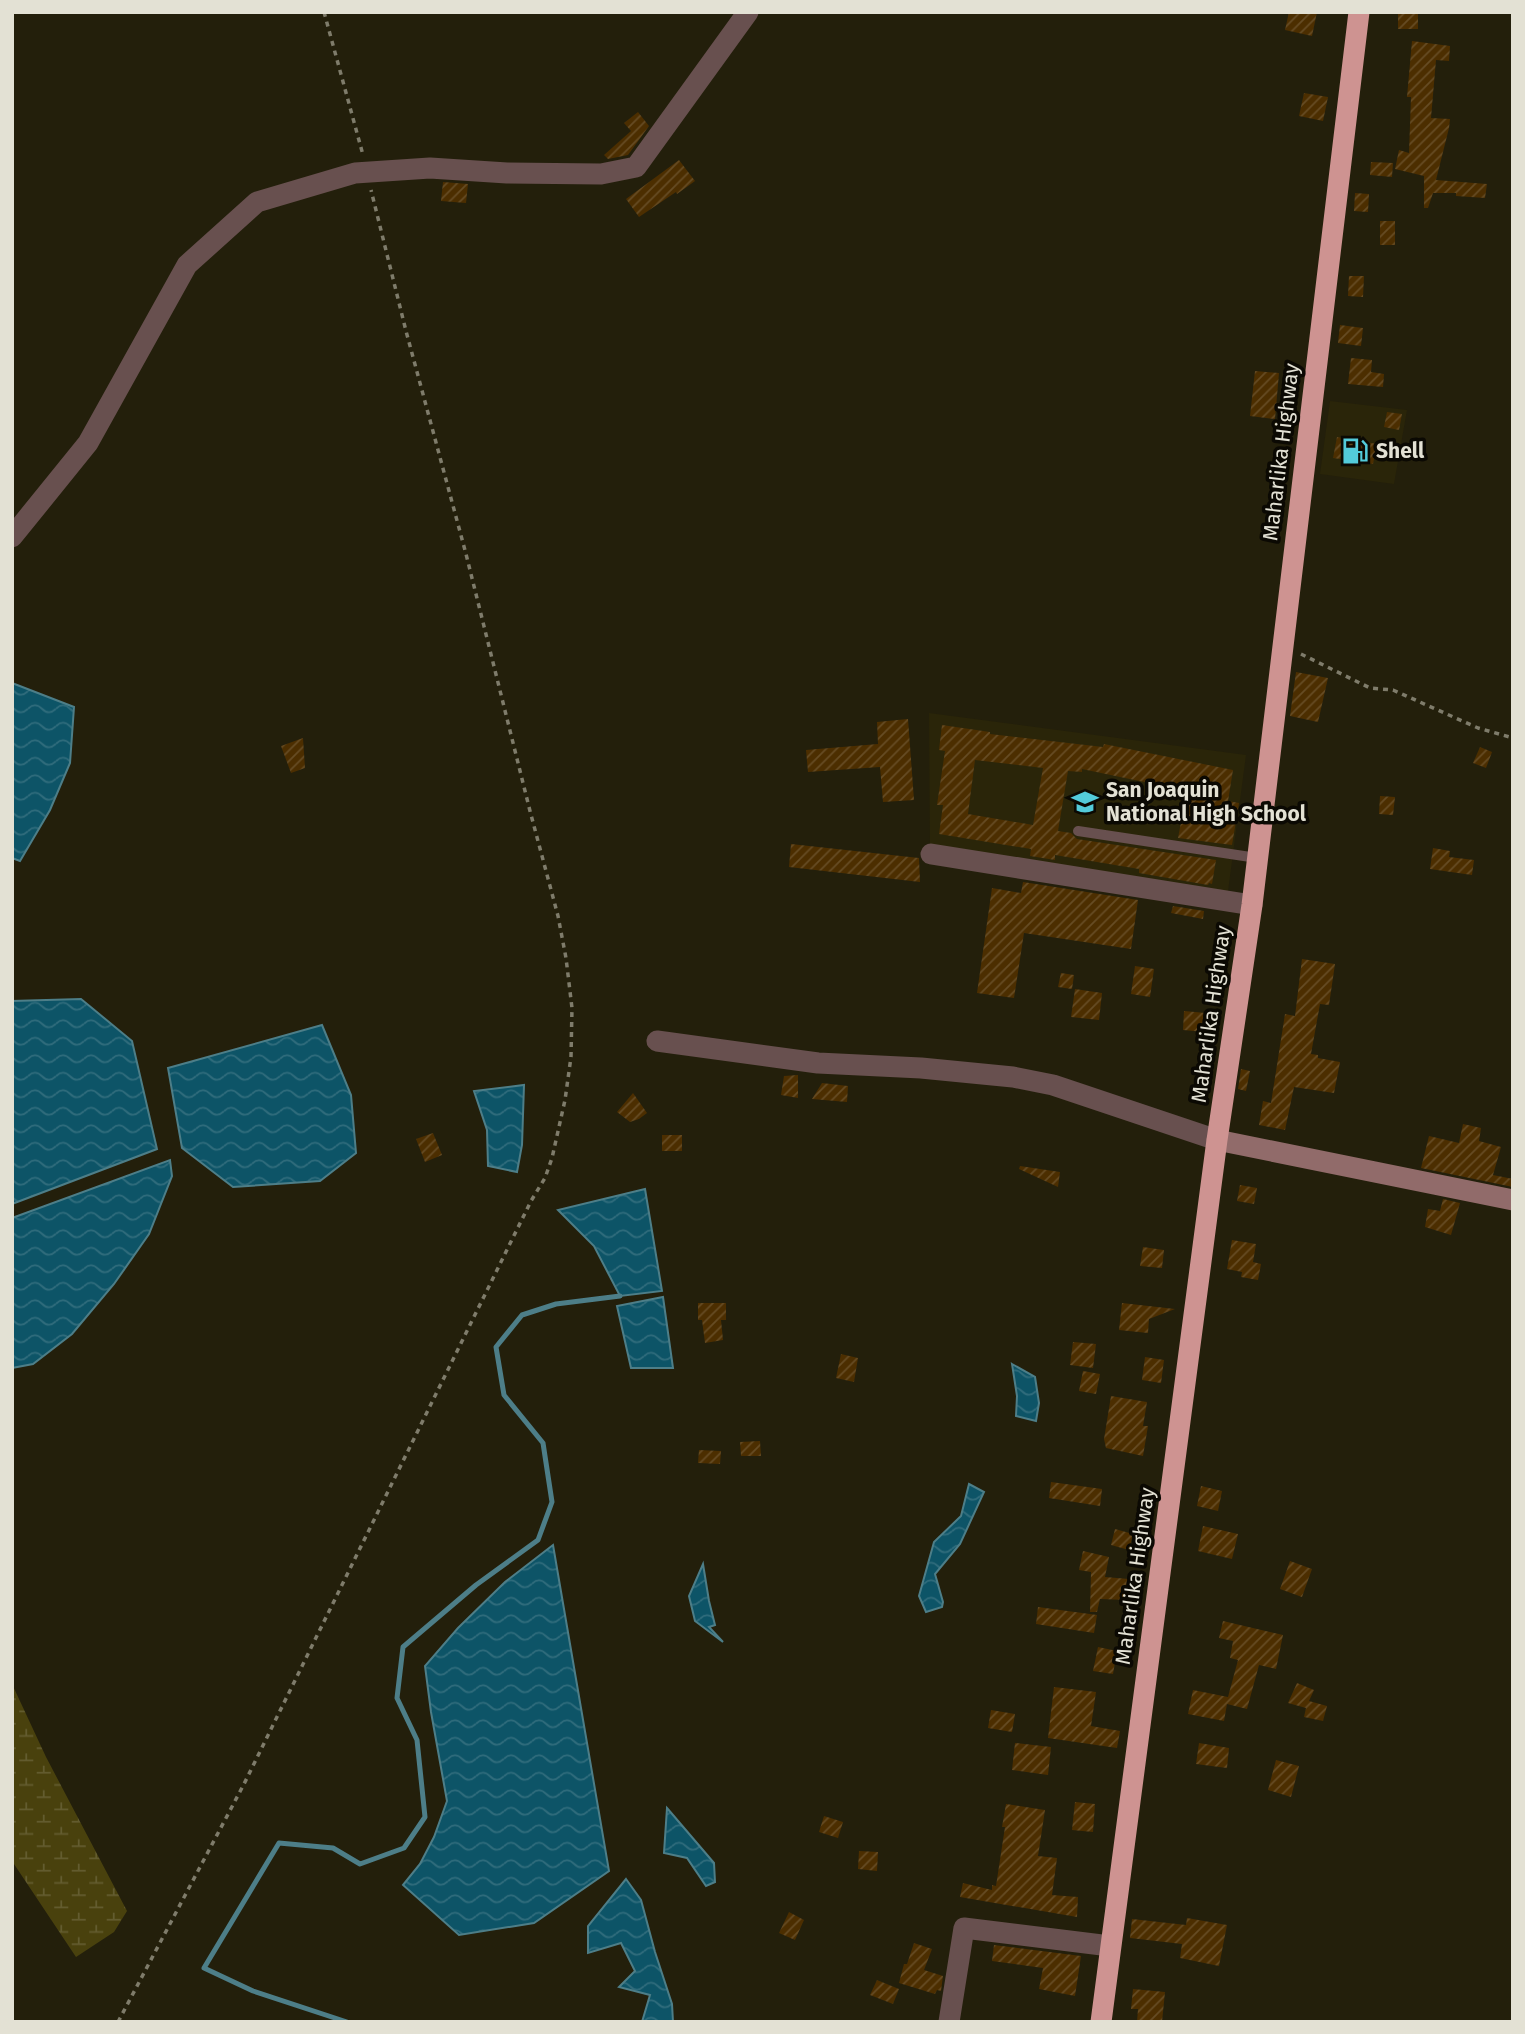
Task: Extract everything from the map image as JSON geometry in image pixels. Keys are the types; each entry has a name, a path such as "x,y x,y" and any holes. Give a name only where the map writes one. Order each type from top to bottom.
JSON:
{"highway":[{"name":"Maharlika Highway","path":"1101,2022 1217,1140 1252,905 1359,12"}],"street":[{"path":"12,537 88,443 187,265 257,202 355,173 430,168 507,173 601,174 636,167 748,12"},
{"path":"931,854 1252,905"},
{"path":"657,1041 818,1063 1013,1077 1053,1086 1217,1140 1513,1200"},
{"path":"949,2022 964,1928 1111,1946"}],"lane":[{"path":"1078,831 1257,858"}],"path":[{"path":"118,2022 244,1784 545,1178 562,1112 571,1057 572,1008 558,915 403,318 368,172 324,12"},
{"path":"1283,645 1370,688 1393,690 1478,728 1513,738"}],"shaded area":[{"path":"1330,401 1407,410 1394,484 1320,474"},
{"name":"San Joaquin National High School","path":"929,713 1246,755 1227,899 930,850"}],"green space":[{"path":"12,1684 46,1757 127,1911 114,1932 76,1957 12,1861"}],"water":[{"path":"12,683 74,707 70,763 50,810 20,861 12,858"},
{"path":"81,999 132,1041 157,1149 12,1204 12,1001"},
{"path":"322,1025 351,1095 356,1153 320,1181 233,1187 182,1148 168,1068"},
{"path":"524,1085 522,1145 517,1172 488,1166 487,1130 474,1091"},
{"path":"170,1160 172,1176 149,1234 114,1284 72,1334 33,1364 12,1368 12,1218"},
{"path":"645,1189 662,1291 620,1296 594,1246 558,1210"},
{"path":"663,1297 673,1368 631,1368 617,1306"},
{"path":"1012,1364 1035,1377 1039,1403 1036,1421 1016,1416 1017,1396"},
{"path":"969,1484 984,1492 960,1544 935,1574 942,1607 926,1612 919,1596 934,1542 961,1516"},
{"path":"553,1545 609,1871 534,1923 459,1935 403,1885 420,1864 434,1837 447,1801 425,1666 458,1628 505,1582"},
{"path":"703,1564 715,1625 709,1627 723,1642 695,1621 689,1596"},
{"path":"667,1808 714,1863 715,1882 706,1886 687,1858 664,1853"},
{"path":"626,1879 641,1900 672,2004 673,2022 642,2022 650,1995 619,1987 635,1971 621,1943 588,1953 588,1926"}],"building":[{"path":"1289,12 1317,12 1312,36 1285,30"},
{"path":"1398,12 1418,12 1418,29 1398,29"},
{"path":"1412,41 1450,46 1449,61 1436,60 1431,118 1450,119 1436,180 1487,184 1485,198 1456,196 1456,193 1433,193 1428,208 1424,208 1424,176 1395,169 1399,150 1409,153 1411,97 1407,97"},
{"path":"1304,93 1328,97 1323,121 1299,116"},
{"path":"638,112 649,126 628,155 608,159 604,155 631,131 624,123"},
{"path":"679,160 695,181 639,217 626,199"},
{"path":"1371,162 1393,163 1392,177 1370,175"},
{"path":"443,182 468,184 466,203 441,201"},
{"path":"1355,193 1369,194 1368,212 1354,211"},
{"path":"1380,221 1395,221 1395,245 1380,245"},
{"path":"1349,276 1364,276 1363,297 1348,296"},
{"path":"1340,325 1363,328 1361,346 1338,343"},
{"path":"1351,358 1372,360 1371,372 1384,374 1383,387 1348,384"},
{"path":"1255,371 1279,373 1275,419 1250,416"},
{"path":"1387,412 1402,414 1399,430 1384,427"},
{"name":"Shell","path":"1337,437 1377,444 1373,464 1333,458"},
{"path":"1296,672 1328,678 1318,722 1290,716"},
{"path":"908,719 914,800 883,802 880,767 808,772 806,750 878,744 877,722"},
{"path":"942,725 990,734 1103,747 1104,744 1233,770 1228,801 1239,803 1232,845 1178,838 1187,791 1082,769 1082,772 1068,771 1058,831 1071,833 1077,839 1216,860 1212,884 1139,873 1139,869 1055,855 1055,860 1030,856 1031,849 939,834 943,805 937,805 945,751 939,750","holes":["975,760 1043,768 1033,825 968,814"]},
{"path":"303,738 305,768 291,773 281,746"},
{"path":"1480,747 1492,752 1486,768 1473,763"},
{"path":"1380,796 1395,797 1393,815 1379,814"},
{"path":"791,844 919,858 920,882 789,867"},
{"path":"1433,848 1450,851 1449,857 1474,860 1472,875 1430,869"},
{"path":"1023,882 1138,900 1131,949 1024,933 1014,998 977,993 992,888 1021,893"},
{"path":"1173,906 1204,911 1203,919 1171,913"},
{"path":"1302,959 1335,964 1329,1005 1320,1004 1311,1054 1340,1062 1334,1093 1294,1087 1285,1130 1259,1125 1263,1101 1271,1103 1285,1014 1295,1016"},
{"path":"1135,966 1154,969 1150,997 1131,994"},
{"path":"1061,973 1074,975 1072,989 1058,987"},
{"path":"1075,989 1102,993 1099,1020 1071,1017"},
{"path":"1184,1011 1206,1013 1205,1032 1183,1030"},
{"path":"1241,1069 1250,1071 1246,1091 1238,1089"},
{"path":"798,1075 798,1098 781,1095 784,1076"},
{"path":"822,1083 848,1086 847,1102 812,1099"},
{"path":"633,1093 647,1113 630,1122 617,1112"},
{"path":"1463,1124 1481,1128 1479,1141 1501,1147 1493,1175 1513,1179 1513,1187 1421,1168 1429,1136 1459,1143"},
{"path":"433,1133 442,1155 425,1162 416,1139"},
{"path":"662,1135 682,1135 682,1151 662,1151"},
{"path":"1020,1166 1060,1172 1058,1187 1019,1169"},
{"path":"1240,1185 1257,1188 1254,1204 1237,1201"},
{"path":"1443,1199 1460,1203 1451,1235 1425,1227 1428,1209 1440,1211"},
{"path":"1232,1240 1256,1244 1253,1262 1261,1264 1258,1280 1241,1277 1242,1272 1227,1269"},
{"path":"1143,1247 1164,1250 1162,1268 1140,1266"},
{"path":"698,1303 726,1303 726,1320 721,1320 723,1340 705,1343 702,1320 698,1320"},
{"path":"1122,1303 1175,1309 1149,1319 1148,1333 1119,1330"},
{"path":"1073,1342 1096,1344 1093,1368 1070,1365"},
{"path":"841,1354 858,1358 854,1382 836,1378"},
{"path":"1145,1357 1164,1360 1161,1383 1142,1380"},
{"path":"1083,1371 1100,1374 1096,1394 1079,1391"},
{"path":"1111,1396 1147,1402 1143,1426 1148,1426 1143,1456 1106,1448 1104,1439"},
{"path":"760,1441 761,1456 741,1456 740,1442"},
{"path":"699,1450 721,1451 720,1464 698,1463"},
{"path":"1051,1482 1102,1489 1100,1506 1049,1498"},
{"path":"1201,1486 1222,1491 1218,1511 1197,1506"},
{"path":"1203,1526 1238,1534 1232,1559 1198,1551"},
{"path":"1115,1529 1133,1534 1129,1550 1111,1545"},
{"path":"1083,1551 1109,1557 1105,1577 1129,1579 1126,1600 1100,1599 1097,1612 1090,1612 1091,1572 1079,1570"},
{"path":"1290,1561 1312,1569 1302,1597 1280,1589"},
{"path":"1038,1607 1097,1615 1094,1633 1036,1624"},
{"path":"1223,1621 1283,1635 1276,1669 1259,1665 1247,1709 1227,1704 1224,1721 1188,1714 1193,1690 1228,1697 1238,1660 1230,1658 1233,1641 1219,1638"},
{"path":"1098,1647 1117,1651 1113,1674 1093,1671"},
{"path":"1297,1683 1314,1690 1309,1701 1327,1706 1323,1721 1304,1717 1306,1708 1288,1703"},
{"path":"1054,1687 1096,1692 1091,1726 1120,1731 1117,1748 1048,1738"},
{"path":"991,1710 1015,1714 1012,1732 988,1728"},
{"path":"1015,1743 1051,1747 1048,1775 1012,1770"},
{"path":"1199,1743 1229,1748 1227,1768 1196,1764"},
{"path":"1276,1760 1299,1766 1291,1797 1268,1790"},
{"path":"1075,1802 1095,1804 1093,1832 1072,1830"},
{"path":"1006,1804 1045,1810 1038,1856 1057,1858 1052,1895 1078,1897 1077,1917 960,1897 963,1883 992,1890 992,1885 996,1886"},
{"path":"824,1816 843,1822 838,1838 819,1832"},
{"path":"859,1851 878,1852 877,1871 858,1869"},
{"path":"789,1912 804,1920 795,1940 779,1933"},
{"path":"1187,1918 1227,1925 1219,1966 1180,1958 1182,1944 1130,1938 1132,1919 1186,1925"},
{"path":"914,1943 932,1949 924,1970 943,1976 941,1991 937,1990 935,1994 899,1983"},
{"path":"994,1945 1081,1956 1075,1996 1039,1989 1043,1968 992,1961"},
{"path":"877,1980 899,1989 893,2004 870,1995"},
{"path":"1133,1989 1165,1992 1162,2022 1137,2022 1138,2009 1131,2009"}],"waterway":[{"path":"347,2022 253,1991 204,1968 279,1843 333,1848 360,1864 404,1848 425,1817 417,1740 397,1698 403,1647 476,1585 538,1540 552,1502 543,1443 504,1395 496,1347 522,1315 556,1304 620,1296"}],"place":[{"name":"Shell","path":"1355,451"},
{"name":"San Joaquin National High School","path":"1085,802"}]}
